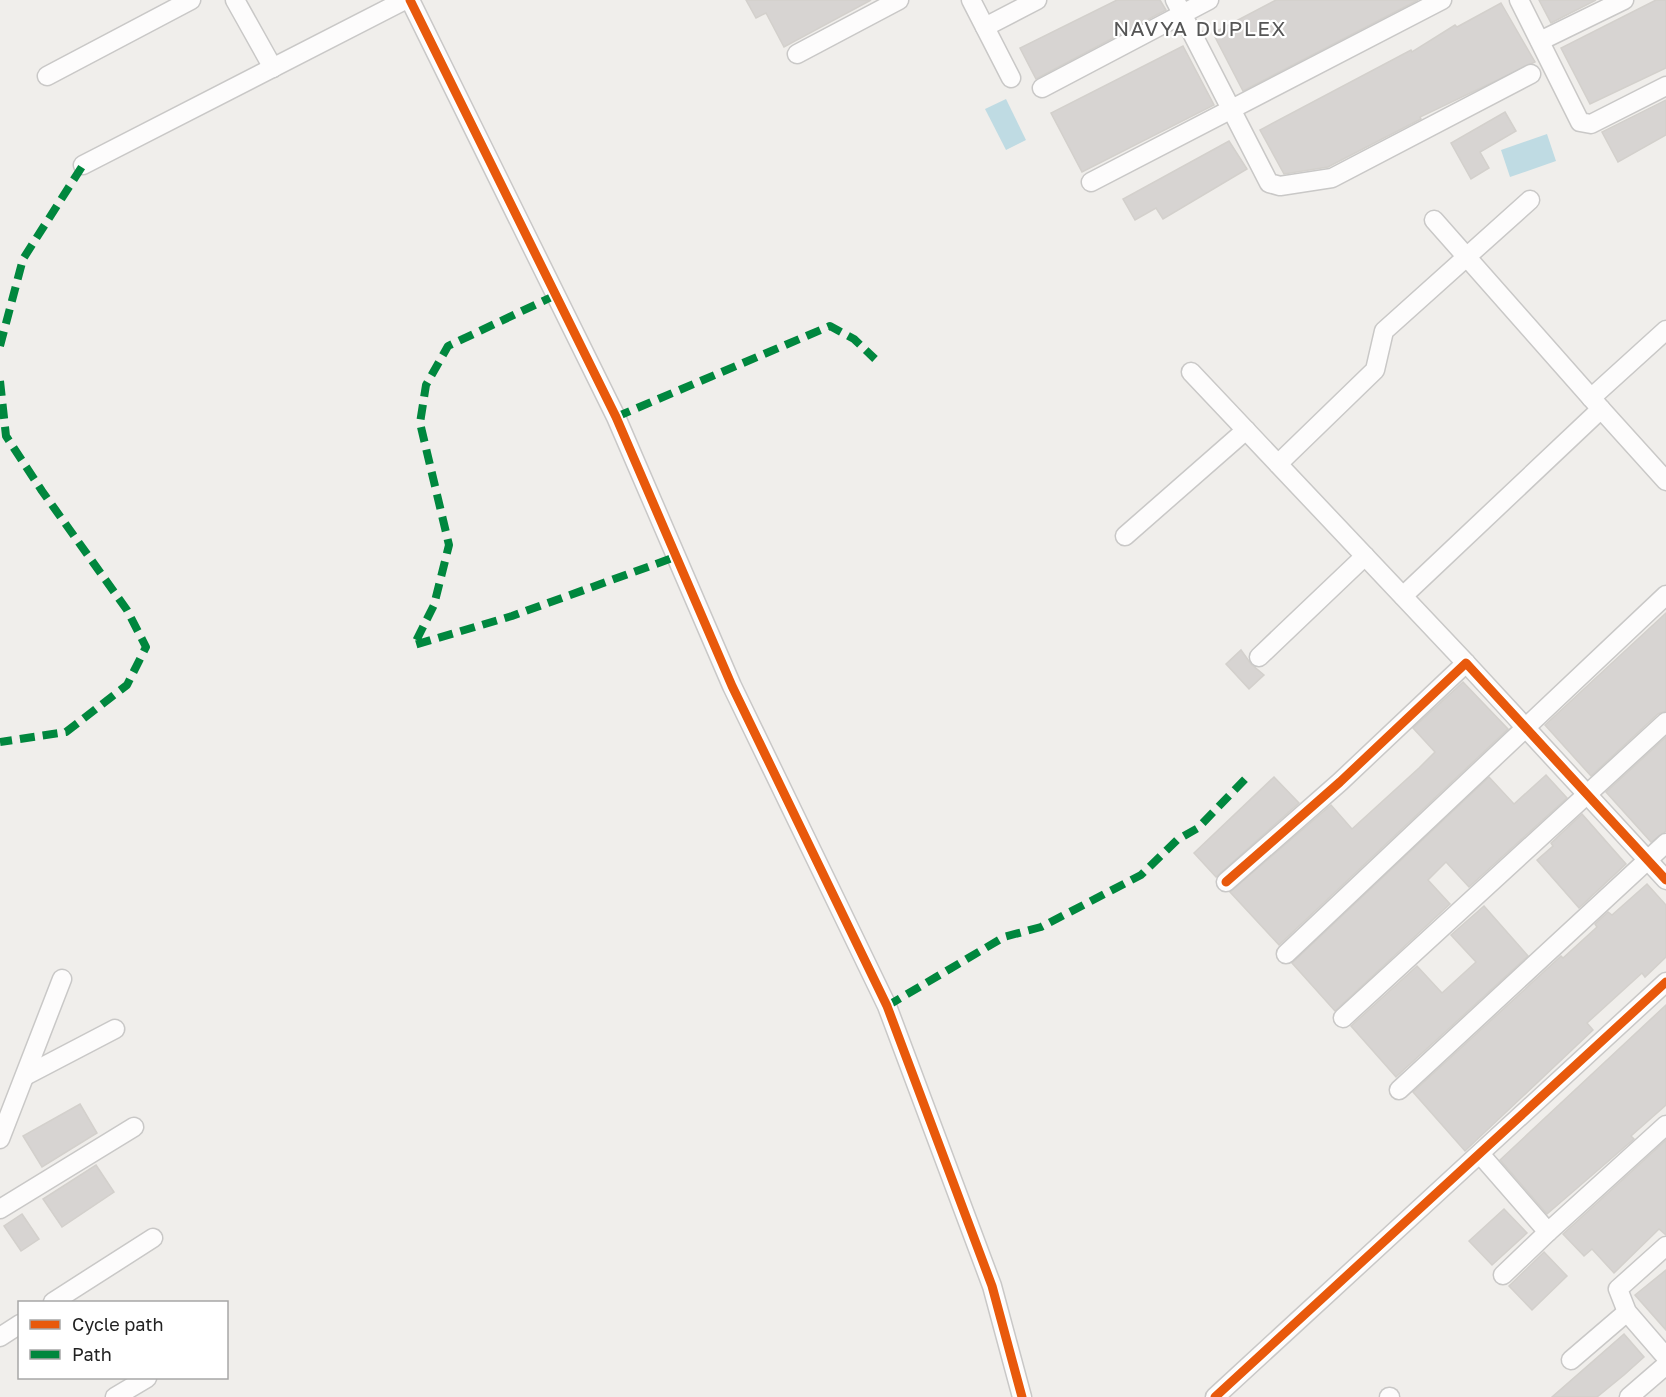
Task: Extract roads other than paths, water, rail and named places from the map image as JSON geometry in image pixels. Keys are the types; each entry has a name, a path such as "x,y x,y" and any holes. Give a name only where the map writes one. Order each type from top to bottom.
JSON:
{"street":[{"path":"47,76 191,0"},
{"path":"235,0 273,68"},
{"path":"82,165 405,0"},
{"path":"410,0 616,417 732,686 887,1006 992,1286 1022,1397"},
{"path":"797,54 899,0"},
{"path":"971,0 1011,78"},
{"path":"985,27 1037,0"},
{"path":"1042,88 1179,7 1209,0"},
{"path":"1091,182 1230,107 1442,0"},
{"path":"1519,0 1580,122 1584,125 1591,124 1666,86"},
{"path":"1540,41 1624,0"},
{"path":"1179,7 1269,183 1280,186 1332,178 1531,74"},
{"path":"1278,464 1375,370 1384,331 1530,200"},
{"path":"1434,220 1596,403 1663,470"},
{"path":"1403,596 1666,330"},
{"path":"1191,372 1527,727 1666,880"},
{"path":"1125,536 1246,430"},
{"path":"1259,657 1365,556"},
{"path":"1286,954 1666,595"},
{"path":"1226,882 1341,782 1466,663"},
{"path":"1343,1018 1666,722"},
{"path":"1399,1090 1666,843"},
{"path":"0,1139 62,979"},
{"path":"1215,1397 1666,982"},
{"path":"25,1076 115,1029"},
{"path":"1503,1275 1666,1125"},
{"path":"0,1209 134,1127"},
{"path":"1480,1154 1548,1232"},
{"path":"55,1301 153,1238"},
{"path":"1666,1246 1618,1289 1627,1312 1666,1357"},
{"path":"1571,1360 1627,1312"},
{"path":"0,1336 18,1325"},
{"path":"1629,1397 1666,1365"},
{"path":"115,1397 144,1379"}],"water":[{"path":"1006,99 1026,140 1006,150 985,109"},
{"path":"1547,134 1556,161 1510,177 1501,150"}],"district":[{"name":"NAVYA DUPLEX","path":"1200,28"}]}
